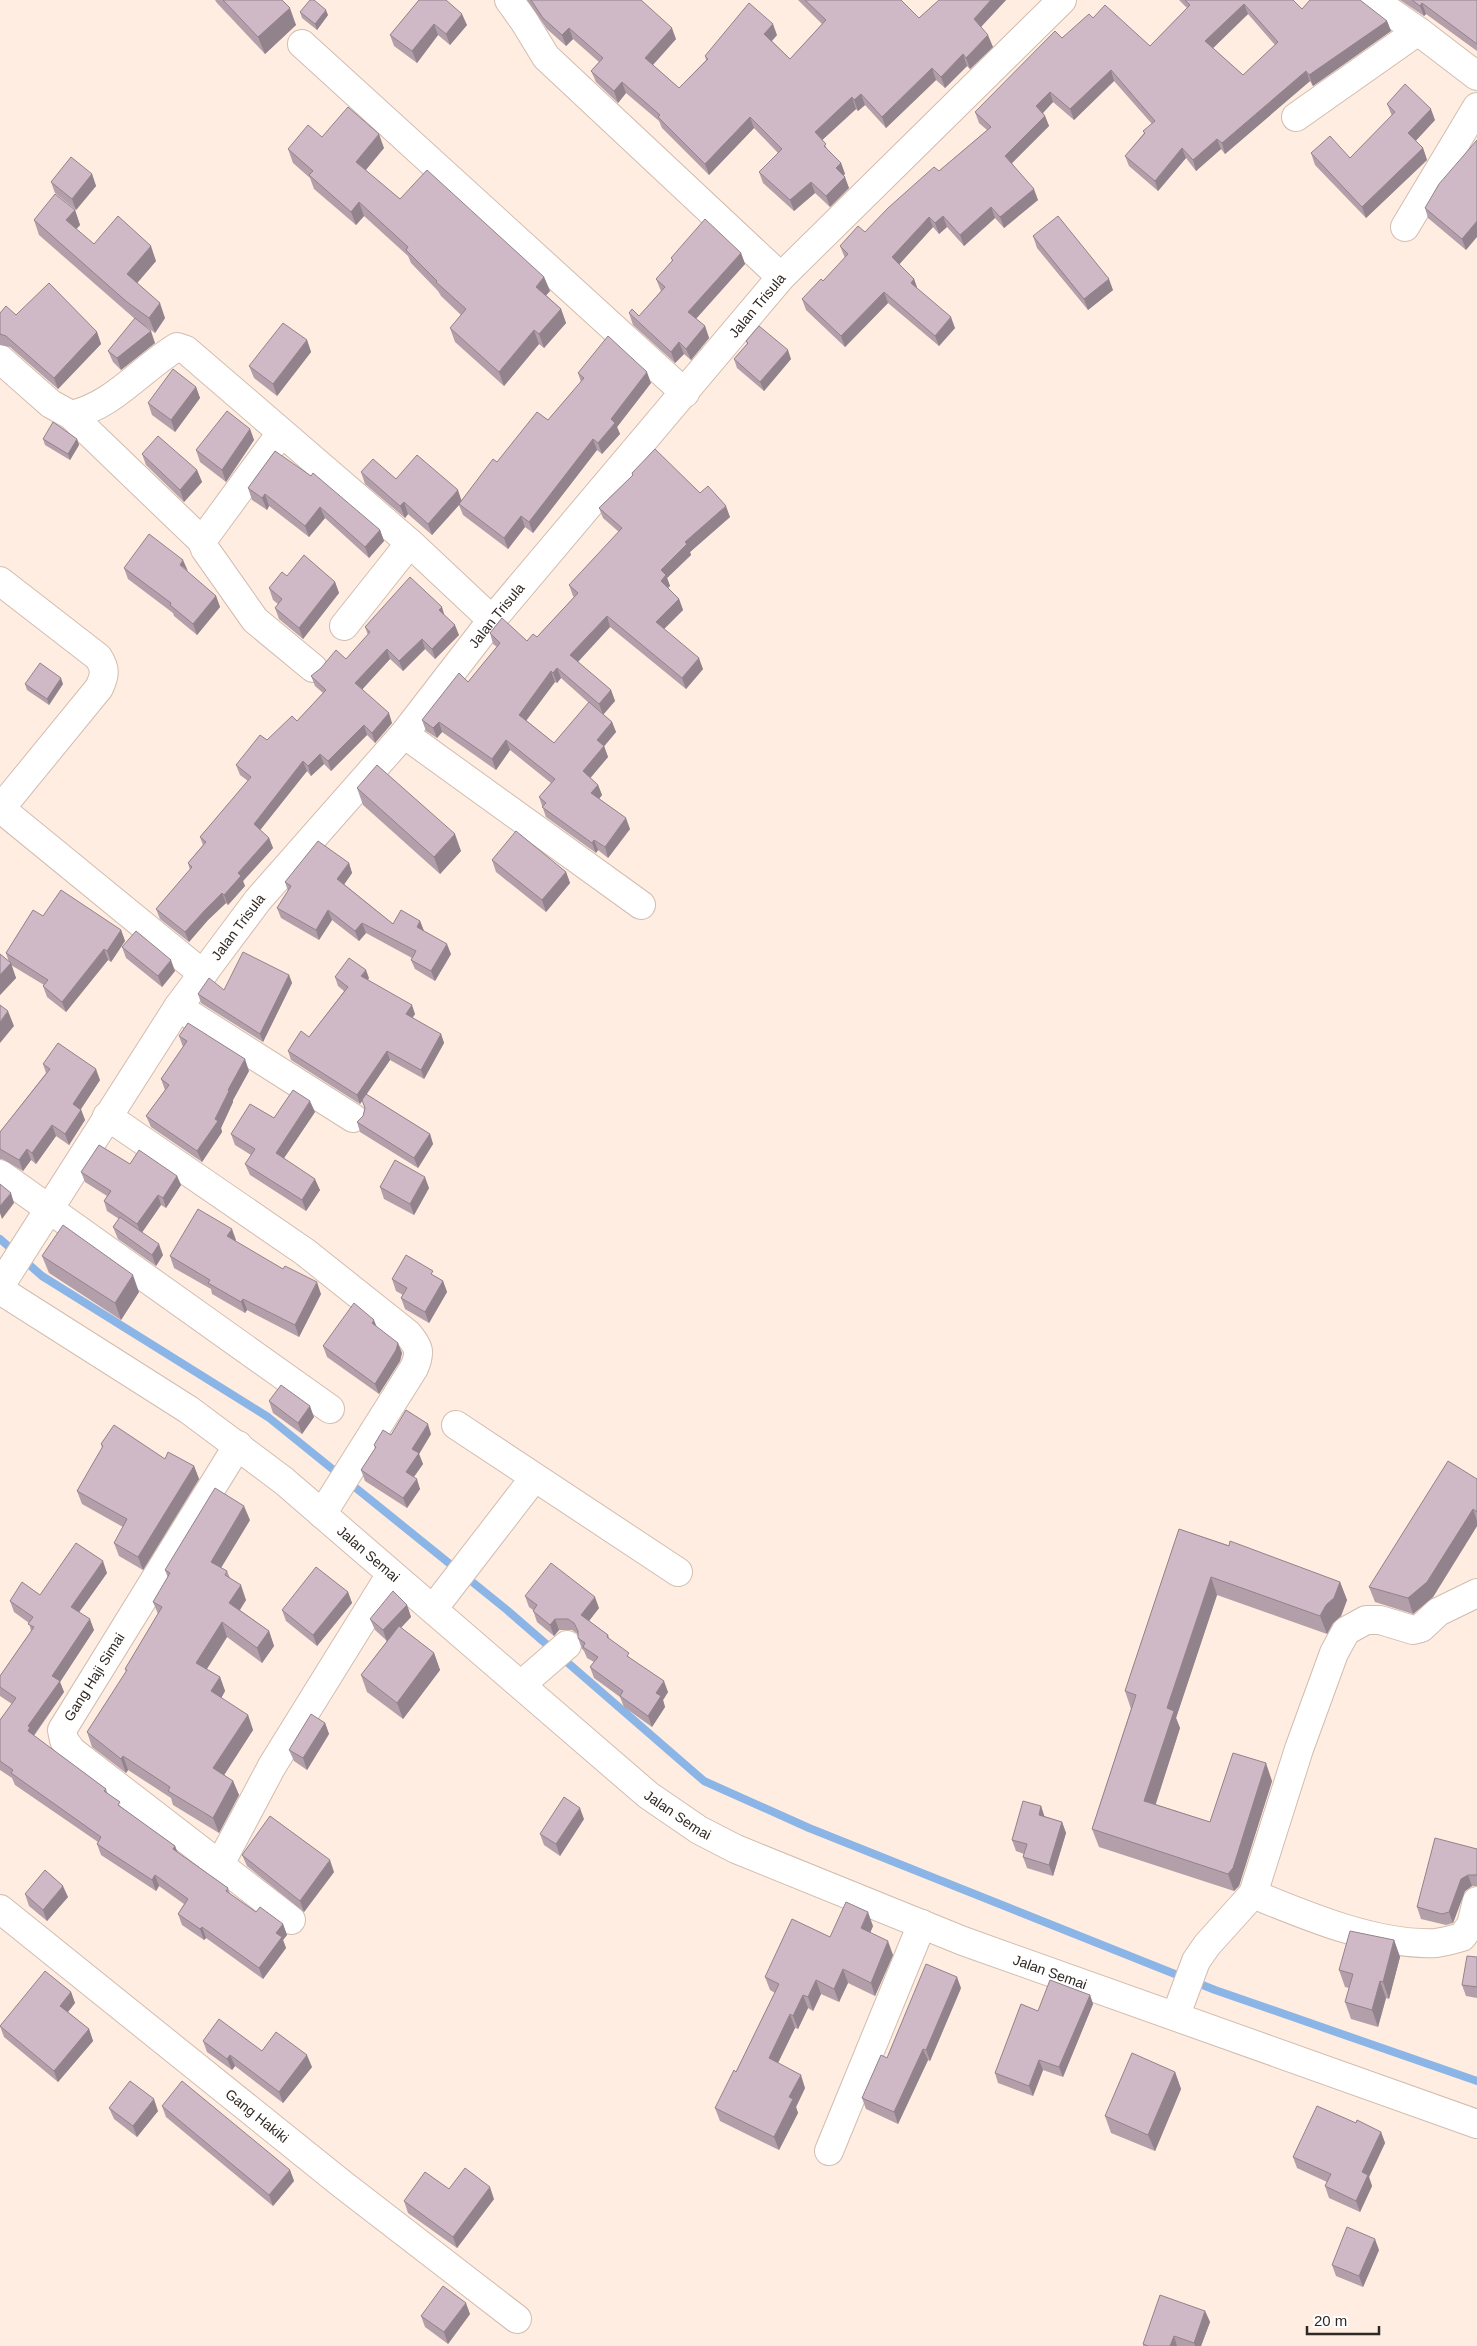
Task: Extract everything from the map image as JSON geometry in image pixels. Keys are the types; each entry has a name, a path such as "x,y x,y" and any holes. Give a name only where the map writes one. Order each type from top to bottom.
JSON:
{"street":[{"path":"508,0 524,21 546,57 781,277"},
{"name":"Jalan Trisula","path":"1,1286 178,1006 258,900 404,734 492,620 781,277 1062,0"},
{"path":"1373,0 1418,31 1477,76"},
{"path":"1296,116 1418,31"},
{"path":"302,44 685,393"},
{"path":"1405,227 1477,107"},
{"path":"71,415 87,412 104,402 177,347 186,350 410,543 492,620"},
{"path":"0,359 51,404 71,415 202,541 205,550 255,620 313,668"},
{"path":"202,541 281,433"},
{"path":"344,626 410,543"},
{"path":"0,581 98,657 103,665 105,675 99,688 0,808 203,974"},
{"path":"404,734 641,904"},
{"path":"178,1006 353,1118"},
{"path":"108,1116 305,1252 408,1334 418,1346 420,1356 414,1368 358,1460 327,1506"},
{"path":"0,1174 330,1409"},
{"name":"Jalan Semai","path":"1,1286 189,1410 284,1481 327,1506 391,1574 433,1609 542,1666 648,1795 699,1830 784,1870 963,1941 1177,2012 1477,2124"},
{"path":"456,1425 678,1572"},
{"name":"Gang Haji Simai","path":"238,1445 62,1730 64,1740 72,1752 291,1920"},
{"path":"433,1609 452,1587 534,1478"},
{"path":"220,1864 272,1766 391,1574"},
{"path":"1177,2012 1196,1961 1207,1945 1253,1894 1299,1750 1334,1653 1346,1631 1366,1620 1380,1620 1413,1630 1421,1628 1438,1612 1477,1593"},
{"path":"1253,1894 1325,1923 1406,1942 1438,1943 1462,1937 1471,1924 1477,1901"},
{"name":"Gang Hakiki","path":"0,1909 335,2178 517,2319"},
{"path":"829,2151 922,1924"}],"building":[{"path":"223,0 282,0 290,8 258,37"},
{"path":"310,0 314,0 326,10 315,24 300,12"},
{"path":"419,0 446,0 462,14 446,34 434,24 412,51 390,35"},
{"path":"531,0 641,0 672,28 645,58 679,88 708,59 705,56 749,3 773,24 764,34 790,59 826,20 805,0 901,0 919,18 939,0 991,0 974,19 988,35 966,58 963,54 941,77 932,68 882,117 861,94 854,100 852,97 815,132 826,144 824,146 841,163 836,168 845,177 826,196 811,182 790,200 759,172 782,149 750,117 705,164 658,117 660,115 622,82 614,91 591,71 603,58 569,28 562,35 543,18"},
{"path":"1185,0 1293,0 1302,9 1310,0 1360,0 1387,21 1309,75 1306,71 1222,143 1217,139 1193,160 1182,148 1155,181 1125,156 1145,133 1143,131 1155,121 1111,70 1070,109 1050,92 1036,106 1045,116 1005,156 1034,189 1000,217 991,207 960,235 943,216 935,223 929,217 892,257 914,279 911,283 951,317 935,336 884,292 841,336 802,299 821,279 823,281 848,254 840,246 858,226 865,232 888,208 934,167 939,171 991,127 975,112 1055,31 1062,38 1089,14 1093,18 1105,5 1150,46 1190,5","holes":["1244,4 1278,42 1243,75 1205,41"]},
{"path":"1412,0 1477,0 1477,44 1422,3 1420,6"},
{"path":"1405,84 1431,109 1408,133 1423,148 1362,207 1311,153 1330,136 1350,158 1395,112 1387,104"},
{"path":"348,107 379,134 356,162 400,199 427,170 544,277 536,287 561,309 539,334 534,330 499,372 450,328 466,309 436,282 406,250 408,247 359,202 351,212 309,175 313,171 288,149 308,125 322,137"},
{"path":"1477,140 1477,221 1462,239 1425,208 1439,184"},
{"path":"71,157 92,174 72,199 51,182"},
{"path":"55,194 75,210 66,220 94,244 118,216 151,246 127,274 160,303 149,318 127,302 34,220"},
{"path":"1058,216 1109,279 1084,299 1033,236"},
{"path":"705,219 741,253 688,312 705,326 686,349 679,342 671,352 629,313 632,309 639,316 665,287 656,279 673,260 671,258"},
{"path":"49,283 97,332 54,378 6,336 0,334 0,313 6,306 16,315"},
{"path":"135,318 151,331 117,358 108,351"},
{"path":"283,323 307,340 273,384 249,366"},
{"path":"759,326 788,350 760,382 734,359"},
{"path":"608,336 647,372 611,419 615,423 598,443 593,439 529,522 521,516 504,538 459,504 493,459 497,462 537,412 548,420 584,378 578,373"},
{"path":"173,369 196,387 171,420 148,403"},
{"path":"227,411 250,429 222,470 196,450"},
{"path":"53,422 77,439 68,454 43,439"},
{"path":"158,436 197,470 180,490 142,454"},
{"path":"655,449 700,493 708,486 726,506 685,542 687,544 661,570 666,575 661,581 679,599 656,622 699,658 682,678 607,616 570,655 611,690 599,704 557,668 553,673 551,671 519,715 554,743 589,702 612,722 597,740 604,746 583,771 598,785 591,793 626,818 605,847 594,840 592,843 542,807 546,803 539,797 555,779 506,740 492,759 439,722 433,728 422,720 459,673 468,682 500,643 490,633 502,618 527,641 533,634 537,637 578,593 569,585 622,528 599,508 633,475 632,473"},
{"path":"275,451 311,476 313,473 380,530 365,547 320,507 305,526 265,494 262,498 248,488"},
{"path":"417,455 458,490 428,524 404,502 400,506 361,472 373,459 396,479"},
{"path":"149,534 183,560 180,565 216,596 193,624 170,605 171,603 124,568"},
{"path":"304,555 335,582 299,628 275,608 282,599 269,588 282,572 287,576"},
{"path":"410,577 442,607 439,610 455,625 432,649 422,639 399,661 387,649 355,683 389,713 372,733 364,725 328,761 320,754 308,766 303,761 254,824 269,838 238,873 241,876 185,932 156,909 192,867 188,863 206,842 200,837 251,777 236,765 260,735 267,740 292,716 297,721 326,690 311,676 321,668 336,650 346,659 370,632 365,627"},
{"path":"40,663 61,678 47,699 25,684"},
{"path":"377,765 455,834 434,857 357,788"},
{"path":"516,831 566,872 542,900 492,860"},
{"path":"318,841 349,863 337,879 393,924 401,910 420,921 417,927 447,944 431,971 411,960 416,951 362,923 355,931 328,910 316,930 277,908 291,886 285,882"},
{"path":"61,890 121,930 107,951 104,949 62,1002 43,986 48,980 6,953 33,910 43,916"},
{"path":"136,931 171,960 158,976 122,947"},
{"path":"243,952 289,975 260,1034 198,994 209,978 224,990"},
{"path":"0,954 11,963 0,975"},
{"path":"349,958 366,970 361,976 412,1005 406,1014 441,1034 421,1070 387,1051 357,1095 288,1051 301,1031 309,1037 348,987 335,977"},
{"path":"0,1005 8,1011 0,1022"},
{"path":"188,1023 245,1059 215,1119 218,1121 197,1151 146,1116 169,1085 161,1079 187,1041 179,1036"},
{"path":"58,1043 96,1069 73,1104 81,1110 65,1134 52,1125 32,1153 27,1149 19,1160 0,1149 0,1132 50,1069 43,1064"},
{"path":"293,1090 310,1101 276,1153 315,1179 302,1200 245,1164 255,1149 231,1134 250,1104 274,1118"},
{"path":"366,1094 430,1134 414,1158 357,1122 363,1116 365,1108 362,1100"},
{"path":"99,1145 130,1164 139,1150 177,1176 163,1198 158,1195 137,1224 104,1201 111,1191 81,1172"},
{"path":"395,1160 425,1177 410,1204 380,1187"},
{"path":"0,1184 11,1193 0,1206"},
{"path":"198,1209 232,1229 227,1236 283,1269 285,1266 317,1282 295,1325 243,1299 241,1302 208,1283 210,1280 170,1256"},
{"path":"120,1217 159,1244 152,1255 113,1227"},
{"path":"63,1225 133,1275 115,1303 42,1256"},
{"path":"406,1255 433,1271 431,1274 443,1281 425,1312 401,1298 407,1288 392,1279"},
{"path":"354,1303 374,1320 372,1323 398,1343 396,1350 375,1384 323,1346"},
{"path":"281,1385 310,1406 298,1423 269,1401"},
{"path":"406,1410 428,1424 412,1449 419,1453 406,1472 417,1479 403,1498 361,1470 376,1447 374,1445 383,1430 391,1435"},
{"path":"114,1425 165,1459 168,1452 194,1466 138,1557 114,1543 127,1519 77,1491 103,1446 101,1444"},
{"path":"1448,1461 1477,1479 1477,1512 1473,1509 1427,1582 1408,1598 1369,1587"},
{"path":"215,1488 244,1506 211,1562 227,1571 225,1575 241,1585 229,1603 269,1631 257,1648 222,1622 196,1663 220,1677 211,1691 248,1715 213,1768 233,1781 213,1818 168,1791 170,1787 123,1756 121,1759 87,1732 127,1670 125,1669 162,1607 153,1602 170,1573 165,1570"},
{"path":"1179,1529 1229,1546 1230,1541 1340,1582 1334,1598 1326,1605 1320,1616 1211,1577 1167,1708 1174,1711 1144,1801 1210,1822 1233,1753 1266,1763 1233,1868 1228,1874 1092,1829 1136,1695 1125,1691"},
{"path":"76,1543 103,1561 71,1607 90,1619 52,1676 60,1681 28,1726 30,1727 28,1731 106,1789 104,1791 120,1802 118,1805 175,1846 173,1849 228,1888 226,1891 256,1912 260,1907 283,1924 276,1933 282,1937 259,1968 202,1927 200,1929 178,1914 188,1899 155,1875 152,1880 97,1844 101,1837 11,1773 13,1770 0,1761 0,1720 16,1698 0,1687 0,1676 34,1627 28,1624 33,1617 10,1601 22,1582 40,1595"},
{"path":"551,1563 595,1597 581,1615 629,1653 627,1656 664,1681 656,1693 661,1696 648,1716 620,1696 623,1691 590,1667 598,1657 583,1647 585,1643 578,1638 578,1631 574,1623 568,1619 555,1619 550,1625 533,1611 537,1605 525,1596"},
{"path":"316,1567 348,1592 313,1635 282,1610"},
{"path":"393,1591 407,1605 383,1630 370,1619"},
{"path":"399,1626 434,1653 397,1703 361,1675"},
{"path":"311,1714 325,1723 303,1758 289,1750"},
{"path":"564,1797 580,1808 556,1844 540,1834"},
{"path":"1023,1801 1041,1806 1039,1815 1062,1822 1049,1865 1023,1857 1027,1844 1012,1840"},
{"path":"270,1816 330,1860 300,1901 242,1855"},
{"path":"1435,1838 1477,1849 1477,1875 1468,1875 1461,1879 1449,1912 1442,1914 1417,1907"},
{"path":"45,1870 63,1886 43,1910 25,1894"},
{"path":"846,1902 868,1912 861,1928 888,1941 871,1983 843,1969 834,1989 816,1980 808,1997 803,1995 793,2016 790,2014 769,2058 801,2075 789,2097 793,2099 774,2137 715,2108 734,2070 736,2072 779,1984 765,1977 792,1919 830,1937"},
{"path":"1350,1931 1394,1940 1383,1982 1380,1981 1372,2010 1345,2002 1353,1974 1339,1970"},
{"path":"1467,1956 1477,1957 1477,1987 1462,1985"},
{"path":"926,1964 957,1977 926,2050 923,2049 894,2112 862,2098 881,2055 887,2058"},
{"path":"45,1971 71,1992 60,2006 89,2029 54,2071 0,2026"},
{"path":"1050,1980 1090,1995 1059,2067 1039,2060 1029,2086 995,2073 1021,2004 1038,2011"},
{"path":"219,2019 262,2051 276,2032 307,2055 279,2092 230,2055 227,2059 203,2041"},
{"path":"1132,2053 1175,2072 1148,2135 1105,2116"},
{"path":"130,2081 154,2099 133,2126 109,2108"},
{"path":"182,2081 290,2170 269,2195 162,2106"},
{"path":"1317,2106 1356,2123 1357,2120 1381,2132 1362,2172 1368,2175 1356,2201 1325,2186 1331,2174 1293,2157"},
{"path":"465,2168 490,2187 453,2237 404,2201 425,2172 449,2189"},
{"path":"1347,2227 1375,2239 1359,2276 1332,2265"},
{"path":"443,2286 466,2303 444,2332 421,2316"},
{"path":"1160,2295 1205,2311 1194,2343 1174,2336 1170,2346 1148,2346 1143,2344"}],"waterway":[{"path":"0,1239 42,1276 268,1417 507,1610 704,1781 809,1828 1215,1990 1477,2081"}]}
